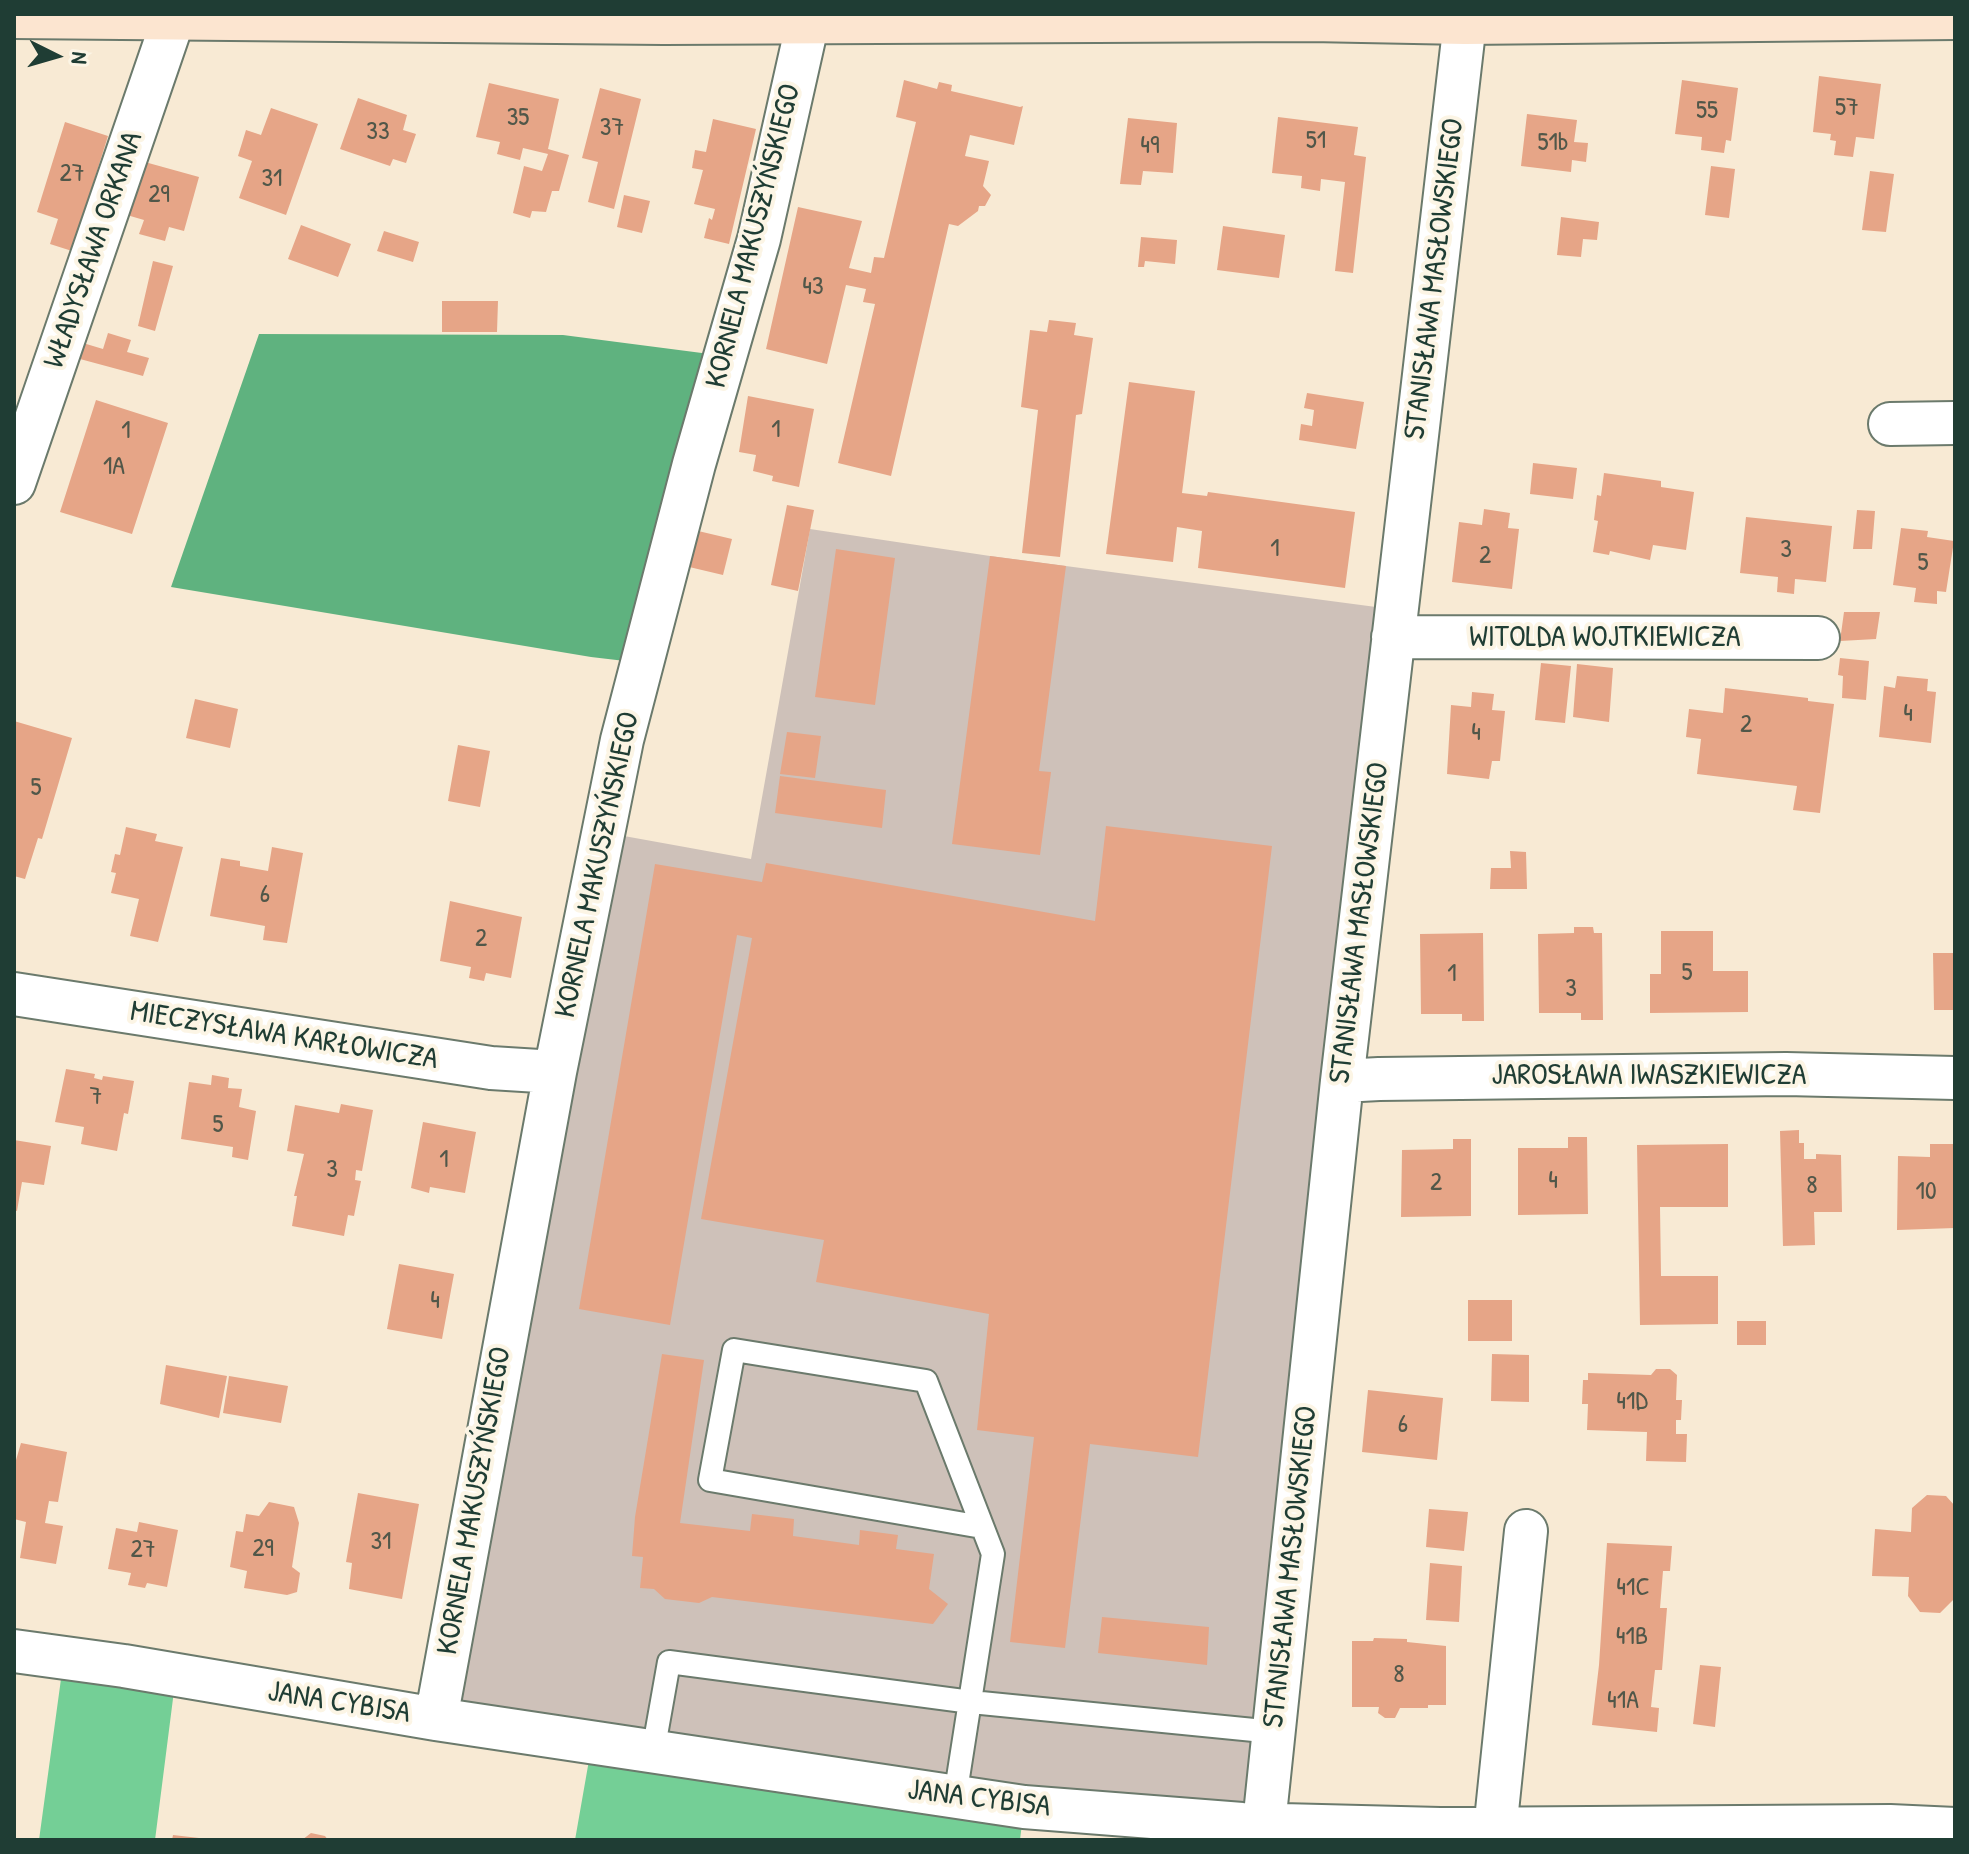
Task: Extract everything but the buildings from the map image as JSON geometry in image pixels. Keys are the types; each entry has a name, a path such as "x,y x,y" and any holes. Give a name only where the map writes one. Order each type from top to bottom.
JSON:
{"street":[{"path":"14,16 808,21 1311,16 1465,22 1688,16 1955,17"},
{"name":"WŁADYSŁAWA ORKANA","path":"14,483 201,16"},
{"name":"KORNELA MAKUSZYŃSKIEGO","path":"436,1719 555,1072 622,740 694,464 759,239 808,21"},
{"name":"STANISŁAWA MASŁOWSKIEGO","path":"1264,1824 1342,1081 1465,22"},
{"path":"1890,424 1955,423"},
{"name":"WITOLDA WOJTKIEWICZA","path":"1393,637 1818,638"},
{"name":"MIECZYSŁAWA KARŁOWICZA","path":"14,994 475,1066 555,1072"},
{"name":"JAROSŁAWA IWASZKIEWICZA","path":"1342,1081 1770,1074 1955,1078"},
{"path":"1495,1834 1526,1531"},
{"name":"JANA CYBISA","path":"14,1651 124,1666 436,1719 1024,1807 1264,1824 1495,1834 1890,1826 1955,1829"}],"lane":[{"path":"955,1797 993,1554 926,1381 734,1350 710,1480 982,1527"},
{"path":"653,1752 669,1662 971,1702 1274,1732"}],"shaded area":[{"path":"810,529 1376,607 1264,1824 436,1719 624,836 751,859"}],"green space":[{"path":"259,334 563,335 725,356 642,663 171,587"},
{"path":"64,1657 176,1675 155,1840 39,1840"},
{"path":"592,1743 1024,1807 1020,1840 575,1840"}]}
